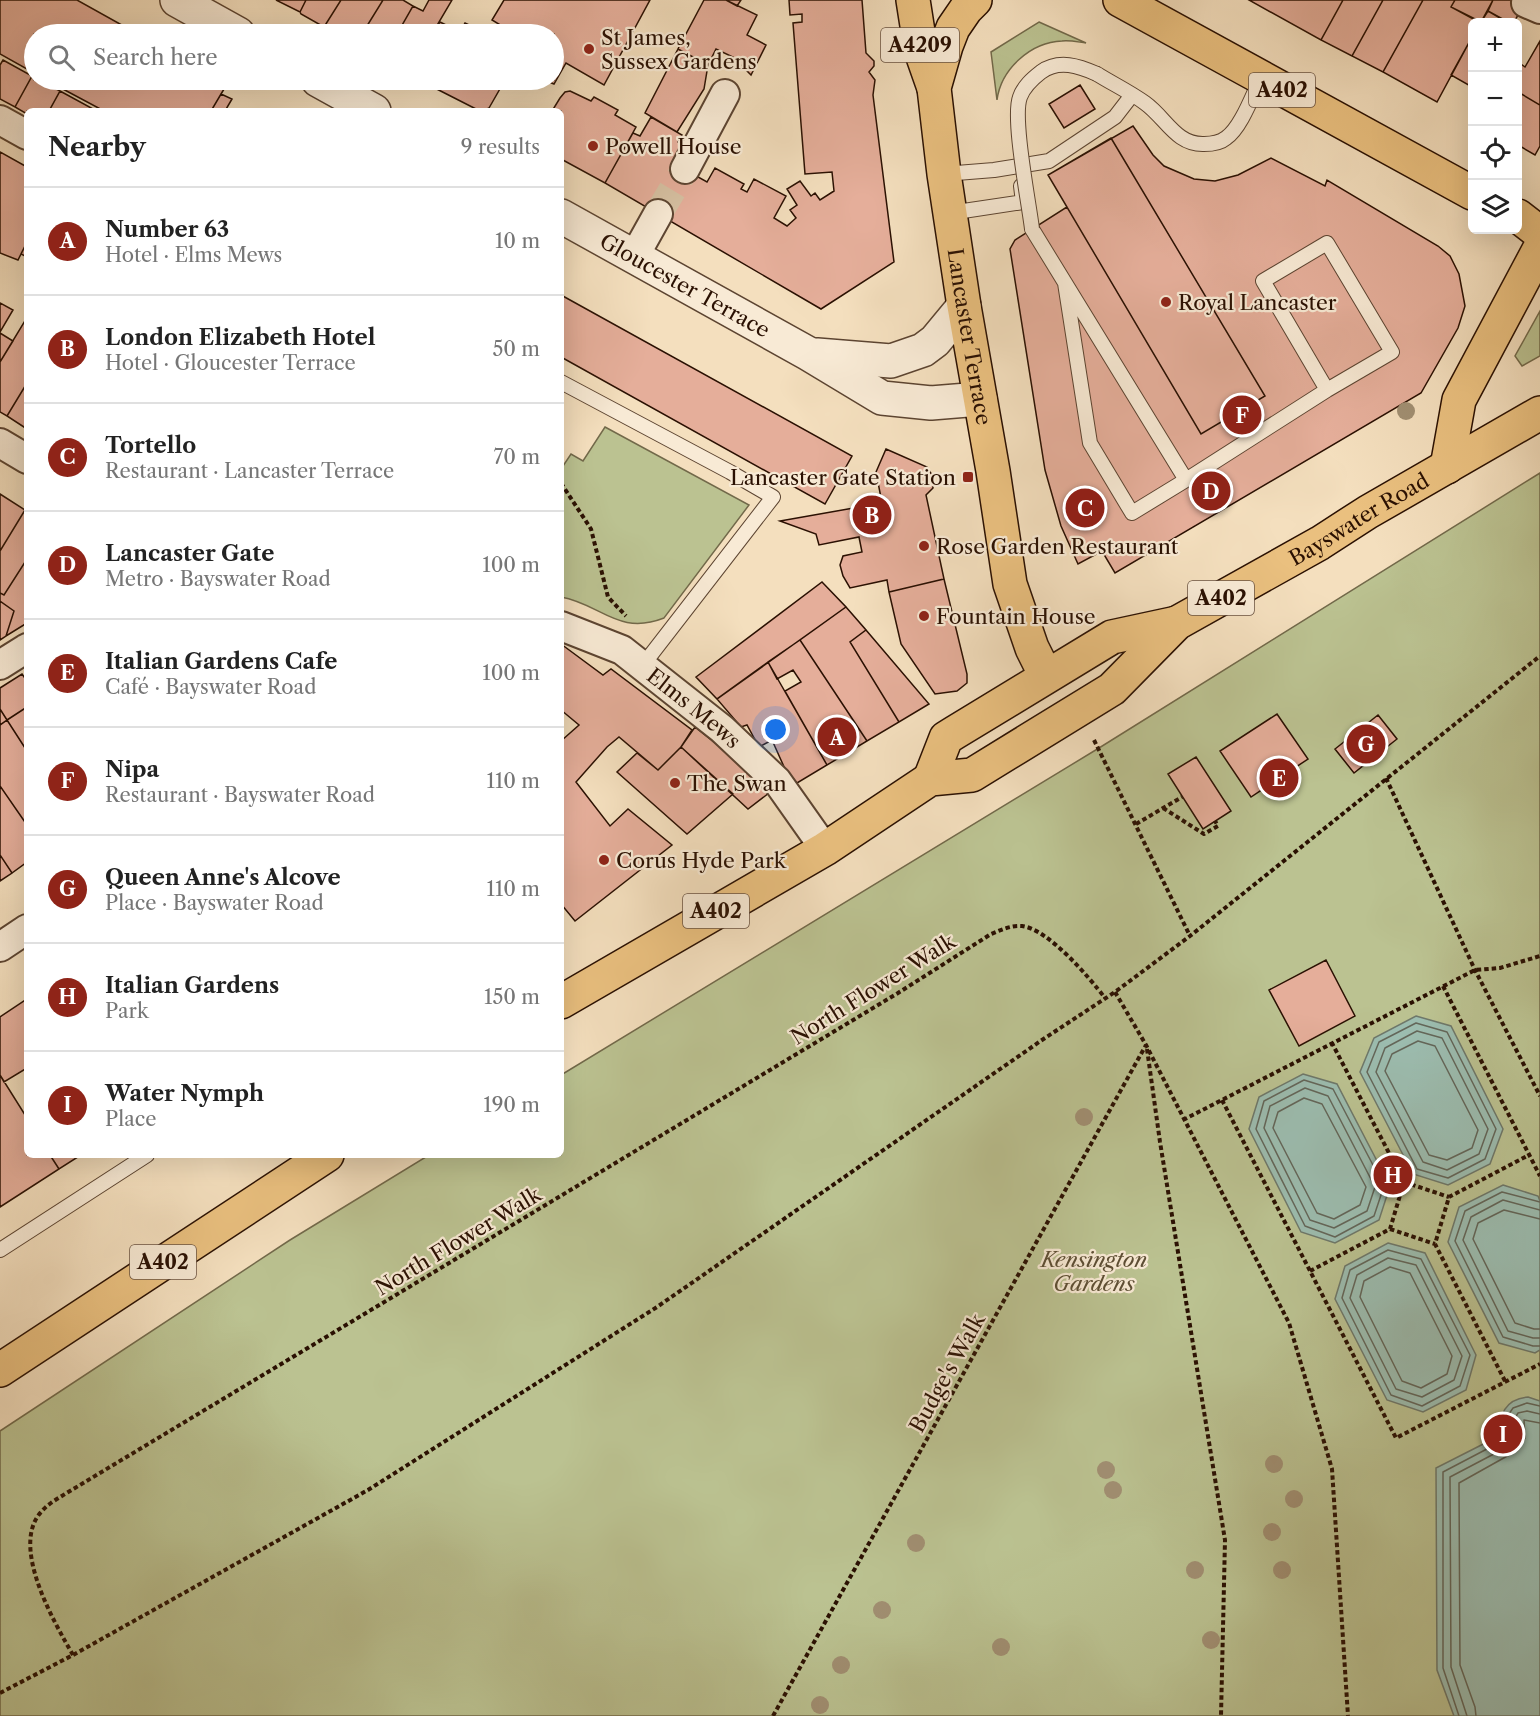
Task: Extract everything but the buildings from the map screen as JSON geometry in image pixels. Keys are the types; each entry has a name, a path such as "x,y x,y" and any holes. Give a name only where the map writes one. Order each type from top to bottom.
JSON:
{"main road":[{"name":"A4209","path":"913,0 921,51 934,88"},
{"name":"Lancaster Terrace","path":"975,0 953,28 934,88 944,174 964,306 1010,584 1032,648 1046,676"},
{"name":"A402","path":"1120,0 1468,190"},
{"path":"1522,219 1540,233"},
{"path":"1447,467 1459,400 1540,248"},
{"name":"Bayswater Road","path":"564,996 825,849 930,779 972,775 1112,689 1177,623 1320,543 1368,512 1540,413"},
{"name":"Bayswater Road","path":"930,779 946,738 1112,637 1177,623"},
{"name":"A402","path":"0,1370 322,1158"}],"street":[{"path":"177,0 220,24"},
{"path":"336,90 369,108"},
{"path":"685,170 725,94"},
{"path":"0,120 24,133"},
{"path":"634,257 658,214"},
{"name":"Gloucester Terrace","path":"564,218 809,354 882,398 931,403 980,399"},
{"name":"Gloucester Terrace","path":"809,354 891,362 923,350 935,340 964,306"},
{"path":"0,443 24,457"},
{"name":"Elms Mews","path":"564,627 622,650 650,656 777,781 825,849"},
{"path":"0,665 24,650"},
{"path":"0,947 24,931"}],"lane":[{"path":"1186,480 1032,230 1018,119 1020,98 1030,81 1047,68 1063,64 1079,67 1147,105 1182,139 1201,144 1215,144 1227,138 1236,128 1261,78"},
{"path":"944,174 1049,161 1115,117 1132,95"},
{"path":"950,213 1023,202 1019,166"},
{"path":"1065,282 1090,443 1132,513 1323,392 1392,352 1327,243 1263,281 1323,392"},
{"path":"564,384 773,497 650,656"},
{"path":"0,1250 142,1158"}],"path":[{"path":"564,488 591,529 608,597 650,656"},
{"path":"0,1693 73,1655 368,1490 657,1307 1115,992 1190,936 1540,656"},
{"path":"1094,739 1190,936"},
{"path":"1386,778 1475,970 1540,1096"},
{"path":"1136,824 1182,796"},
{"path":"1163,808 1204,834 1218,826 1215,821"},
{"name":"North Flower Walk","path":"73,1655 37,1585 30,1541 32,1526 41,1511 65,1494 878,1005 991,934 1007,927 1023,926 1036,930 1048,938 1091,980 1105,998"},
{"path":"1183,1120 1475,970 1500,968 1540,956"},
{"path":"1443,986 1540,1176"},
{"path":"1115,992 1146,1046 1289,1323 1332,1469 1348,1716"},
{"path":"1310,1271 1390,1229 1404,1182 1332,1043"},
{"path":"1146,1046 1225,1540 1221,1716"},
{"name":"Budge's Walk","path":"773,1716 1146,1046"},
{"path":"1535,1088 1540,1092"},
{"path":"1222,1100 1396,1438 1540,1364"},
{"path":"1505,1382 1435,1244 1449,1197 1529,1155"},
{"path":"1404,1182 1449,1197"},
{"path":"1390,1229 1435,1244"}],"green space":[{"path":"1039,22 1086,43 1068,41 1050,43 1029,52 1019,59 1004,78 997,100 991,52"},
{"path":"1540,311 1540,356 1522,366 1515,356"},
{"path":"605,427 749,505 664,618 648,623 622,621 564,598 564,464 571,454 583,461"},
{"name":"Kensington Gardens","path":"1540,473 1540,1716 0,1716 0,1431 290,1240 424,1158 564,1158 564,1073 1099,748"}],"water":[{"path":"1416,1016 1451,1026 1503,1129 1490,1164 1448,1185 1413,1174 1360,1072 1374,1038"},
{"path":"1303,1074 1337,1084 1390,1186 1379,1220 1335,1243 1301,1232 1249,1129 1259,1097"},
{"path":"1503,1185 1538,1196 1540,1201 1540,1350 1535,1353 1499,1343 1448,1242 1459,1207"},
{"path":"1388,1243 1425,1253 1476,1355 1466,1390 1423,1412 1387,1400 1335,1299 1345,1266"},
{"path":"1528,1397 1540,1401 1540,1716 1454,1716 1437,1670 1436,1468 1503,1434 1501,1420 1505,1409 1514,1401"}],"tunnel":[{"path":"658,214 685,169"}],"place":[{"name":"St James, Sussex Gardens","path":"589,49"},
{"name":"Powell House","path":"593,146"},
{"name":"Royal Lancaster","path":"1166,302"},
{"name":"Nipa","path":"1242,415"},
{"name":"Lancaster Gate Station","path":"968,477"},
{"name":"Lancaster Gate","path":"1211,491"},
{"name":"Tortello","path":"1085,508"},
{"name":"London Elizabeth Hotel","path":"872,515"},
{"name":"Rose Garden Restaurant","path":"924,546"},
{"name":"Fountain House","path":"924,616"},
{"name":"Number 63","path":"837,737"},
{"name":"Queen Anne's Alcove","path":"1366,744"},
{"name":"Italian Gardens Cafe","path":"1279,778"},
{"name":"The Swan","path":"675,783"},
{"name":"Corus Hyde Park","path":"604,860"},
{"name":"Italian Gardens","path":"1393,1175"},
{"name":"Water Nymph","path":"1503,1434"}]}
